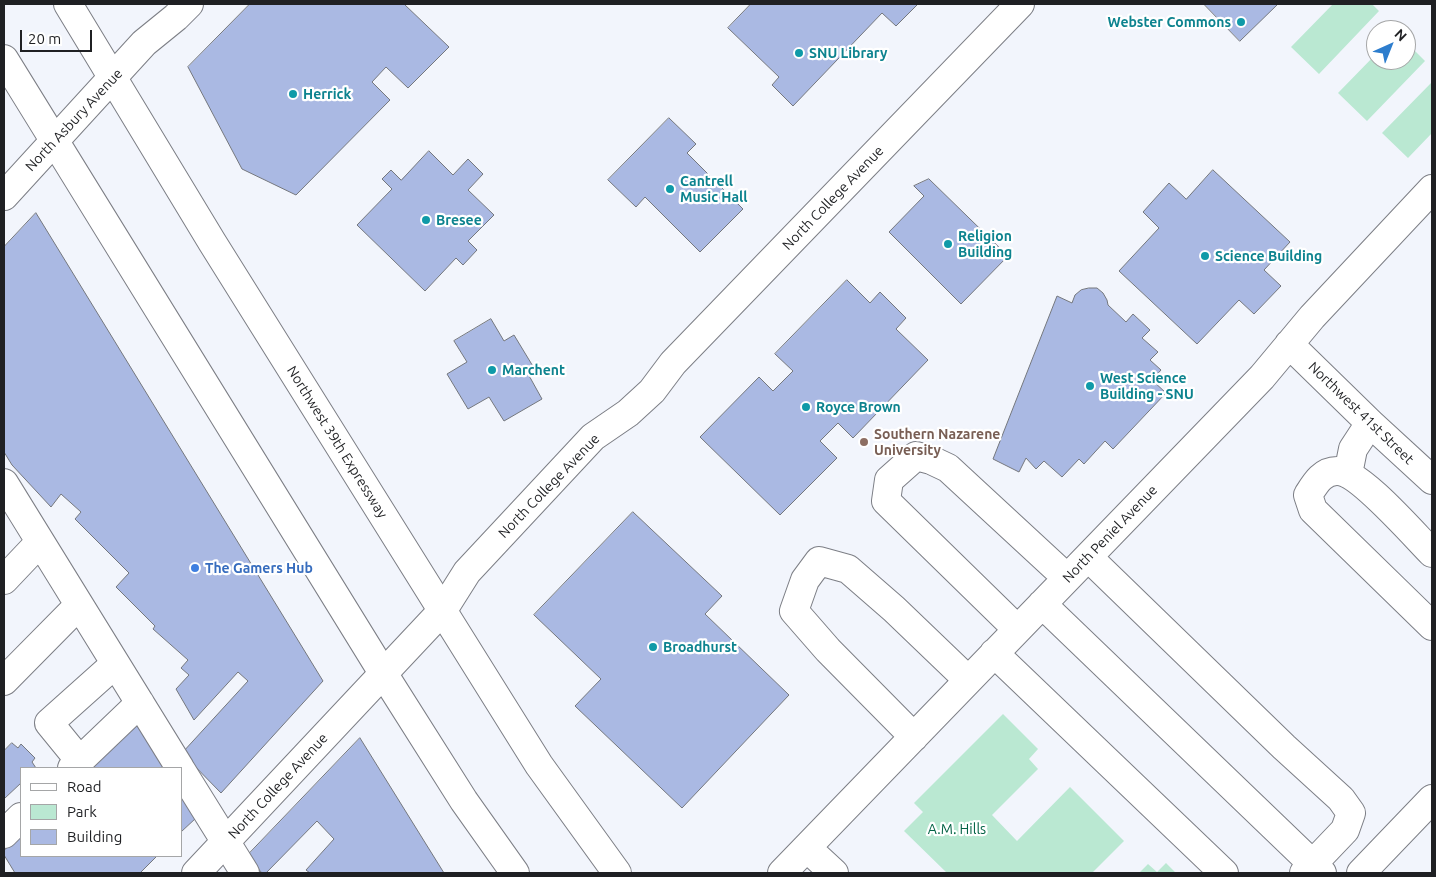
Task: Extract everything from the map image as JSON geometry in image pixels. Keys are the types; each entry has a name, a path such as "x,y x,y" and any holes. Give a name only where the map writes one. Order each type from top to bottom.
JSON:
{"main road":[{"name":"Northwest 39th Expressway","path":"68,4 212,242 539,765 617,873"},
{"name":"North Asbury Avenue","path":"4,196 144,44 176,17 188,4"},
{"name":"North College Avenue","path":"196,873 443,610 467,572 593,437 628,413 652,390 674,363 1020,4"},
{"path":"4,59 383,673 464,801 515,873"},
{"name":"North Peniel Avenue","path":"782,873 1262,377 1312,317 1432,189"},
{"name":"Northwest 41st Street","path":"1289,344 1432,480"},
{"path":"1348,474 1353,449 1370,423"},
{"path":"1017,629 886,501 889,480 916,456 931,460 948,468 1067,578"},
{"path":"1432,553 1363,484 1348,474 1336,471 1323,475 1308,495 1313,510 1432,626"},
{"path":"4,485 180,767"},
{"path":"4,580 40,542"},
{"path":"1042,604 1313,870 1345,830 1351,813 1341,799 1284,747 1088,556"},
{"path":"914,737 828,650 794,610 805,580 819,561 848,569 894,609 968,680"},
{"path":"4,681 79,605"},
{"path":"994,653 1224,873"},
{"path":"115,664 49,723 76,764 140,703"},
{"path":"182,771 245,873"},
{"path":"1361,873 1432,799"},
{"path":"4,834 20,819"},
{"path":"807,848 834,873"}],"green space":[{"path":"1333,4 1372,4 1379,11 1370,20 1366,20 1366,25 1319,74 1291,47"},
{"path":"1416,52 1425,61 1367,121 1338,93 1366,64 1366,70 1416,70"},
{"path":"1432,82 1432,133 1408,158 1382,133"},
{"name":"A.M. Hills","path":"1003,714 1038,749 1029,759 1038,769 992,815 1017,841 1070,787 1124,841 1092,873 947,873 904,831 923,812 914,803"},
{"path":"1166,863 1176,873 1139,873 1148,864 1157,872"}],"building":[{"name":"Herrick","path":"250,4 404,4 449,47 408,88 386,67 372,82 390,100 296,195 242,169 188,67"},
{"name":"SNU Library","path":"751,4 918,4 896,26 882,13 793,106 772,85 779,77 728,28"},
{"name":"Webster Commons","path":"1204,4 1278,4 1240,41"},
{"name":"Cantrell Music Hall","path":"669,118 696,144 687,153 743,209 700,252 645,197 636,207 608,180"},
{"name":"Bresee","path":"429,151 453,175 468,159 483,174 468,190 494,215 468,241 477,250 463,265 456,258 425,291 357,225 392,189 382,179 391,170 401,180"},
{"name":"Science Building","path":"1213,170 1290,242 1264,270 1281,286 1254,314 1239,300 1197,344 1119,271 1159,228 1143,212 1169,183 1186,199"},
{"name":"Religion Building","path":"929,179 1008,256 961,304 889,232 924,196 914,186"},
{"path":"36,213 323,681 221,793 182,753 248,681 238,672 194,720 176,689 189,675 181,668 188,660 153,629 155,626 116,587 129,573 75,519 81,512 61,494 51,507 12,465 4,452 4,247"},
{"name":"Royce Brown","path":"847,280 870,303 880,292 906,318 896,329 928,360 853,438 838,423 820,441 837,458 780,515 700,437 759,377 773,391 793,371 775,354"},
{"name":"West Science Building - SNU","path":"1097,288 1103,293 1108,305 1126,322 1133,314 1150,330 1142,338 1158,352 1150,360 1161,370 1152,380 1166,393 1113,449 1105,441 1084,464 1079,459 1062,477 1044,461 1036,469 1026,458 1019,472 993,459 1057,296 1072,303 1075,295 1081,290"},
{"name":"Marchent","path":"491,319 504,341 514,335 534,368 527,372 542,399 504,421 489,397 468,409 447,374 467,362 454,341"},
{"name":"Broadhurst","path":"633,512 722,596 705,614 789,695 682,808 575,706 601,679 534,615"},
{"path":"137,719 165,767 90,767"},
{"path":"360,738 444,873 310,873 306,870 334,839 317,821 266,873 262,873 247,856"},
{"path":"12,743 18,748 21,744 35,758 32,762 35,767 20,767 20,784 5,798 4,796 4,751"},
{"path":"182,795 196,818 182,831"},
{"path":"20,834 20,857 156,857 140,873 15,873 4,855 4,851"}],"place":[{"name":"Webster Commons","path":"1241,22"},
{"name":"SNU Library","path":"799,53"},
{"name":"Herrick","path":"293,94"},
{"name":"Cantrell Music Hall","path":"670,189"},
{"name":"Bresee","path":"426,220"},
{"name":"Religion Building","path":"948,244"},
{"name":"Science Building","path":"1205,256"},
{"name":"Marchent","path":"492,370"},
{"name":"West Science Building - SNU","path":"1090,386"},
{"name":"Royce Brown","path":"806,407"},
{"name":"Southern Nazarene University","path":"864,442"},
{"name":"The Gamers Hub","path":"195,568"},
{"name":"Broadhurst","path":"653,647"}]}
